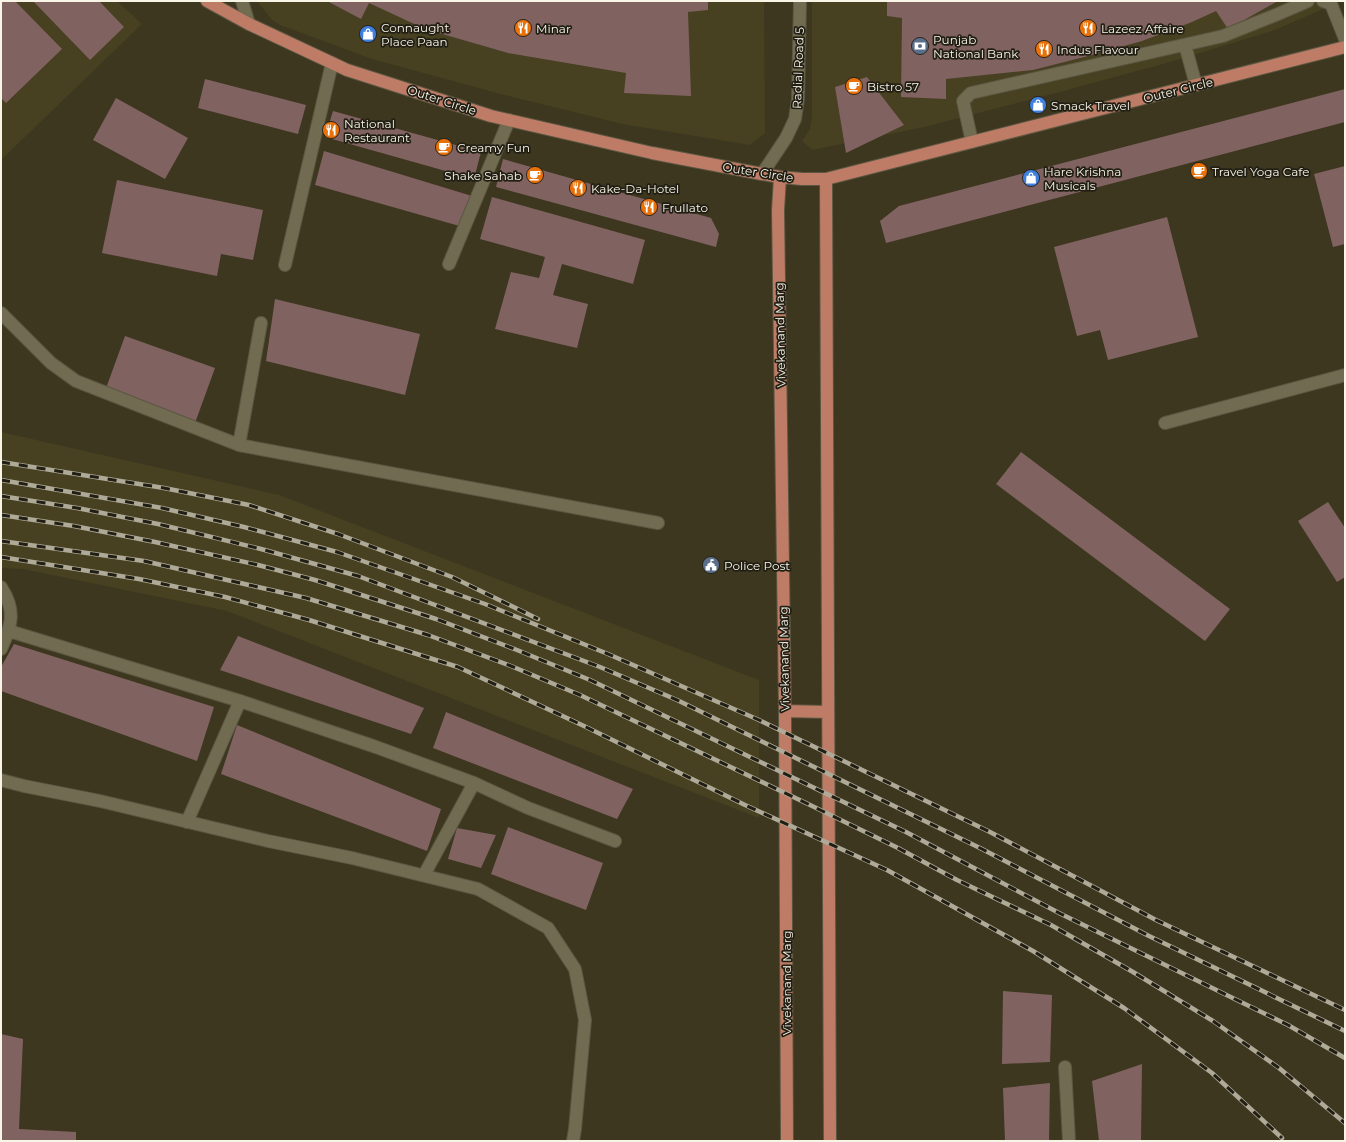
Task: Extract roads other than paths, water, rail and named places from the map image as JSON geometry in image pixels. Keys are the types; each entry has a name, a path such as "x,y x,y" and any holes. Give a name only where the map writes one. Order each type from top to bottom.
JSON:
{"main road":[{"name":"Outer Circle","path":"207,1 249,24 332,64 491,116 652,153 762,174 802,179 826,178 1345,47"},
{"name":"Vivekanand Marg","path":"780,177 778,210 787,1141"},
{"path":"826,178 830,1141"},
{"path":"784,710 828,712"}],"street":[{"path":"242,1 249,24"},
{"name":"Radial Road 5","path":"762,174 786,138 795,119 798,99 800,1"},
{"path":"972,142 963,101 971,93 1223,36 1308,1"},
{"path":"1323,1 1331,4 1345,39"},
{"path":"1185,45 1196,85"},
{"path":"285,265 332,64"},
{"path":"449,264 509,120"},
{"path":"1,313 51,363 76,381 239,445 658,523"},
{"path":"239,445 261,323"},
{"path":"1164,423 1345,375"},
{"path":"1,587 9,601 12,613 9,631 1,648"},
{"path":"9,631 240,702 376,747 474,783 528,808 615,841"},
{"path":"187,822 240,702"},
{"path":"1,780 352,858 478,889 548,928 575,969 585,1020 575,1129 572,1141"},
{"path":"424,875 474,783"},
{"path":"1065,1067 1069,1141"}],"railway":[{"path":"1,462 164,488 249,505 338,534 452,577 538,619"},
{"path":"1,480 162,508 244,527 337,552 485,604 608,654 759,720 990,832 1156,920 1345,1010"},
{"path":"1,496 77,508 158,524 261,549 358,576 600,667 677,700 980,848 1149,936 1345,1031"},
{"path":"1,515 74,526 258,565 315,580 436,619 517,650 590,680 906,832 1061,914 1288,1025 1345,1058"},
{"path":"1,541 144,561 306,598 428,635 511,666 580,695 808,804 898,848 957,880 1051,925 1133,972 1213,1021 1279,1068 1345,1123"},
{"path":"1,557 139,579 225,597 309,620 458,667 584,726 745,805 887,870 1033,951 1124,1008 1212,1073 1282,1138"}],"place":[{"name":"Minar","path":"523,28"},
{"name":"Lazeez Affaire","path":"1088,28"},
{"name":"Connaught Place Paan","path":"368,34"},
{"name":"Punjab National Bank","path":"920,46"},
{"name":"Indus Flavour","path":"1044,49"},
{"name":"Bistro 57","path":"854,86"},
{"name":"Smack Travel","path":"1038,105"},
{"name":"National Restaurant","path":"331,130"},
{"name":"Creamy Fun","path":"444,147"},
{"name":"Travel Yoga Cafe","path":"1199,171"},
{"name":"Shake Sahab","path":"535,175"},
{"name":"Hare Krishna Musicals","path":"1031,178"},
{"name":"Kake-Da-Hotel","path":"578,188"},
{"name":"Frullato","path":"649,207"},
{"name":"Police Post","path":"711,565"}]}
